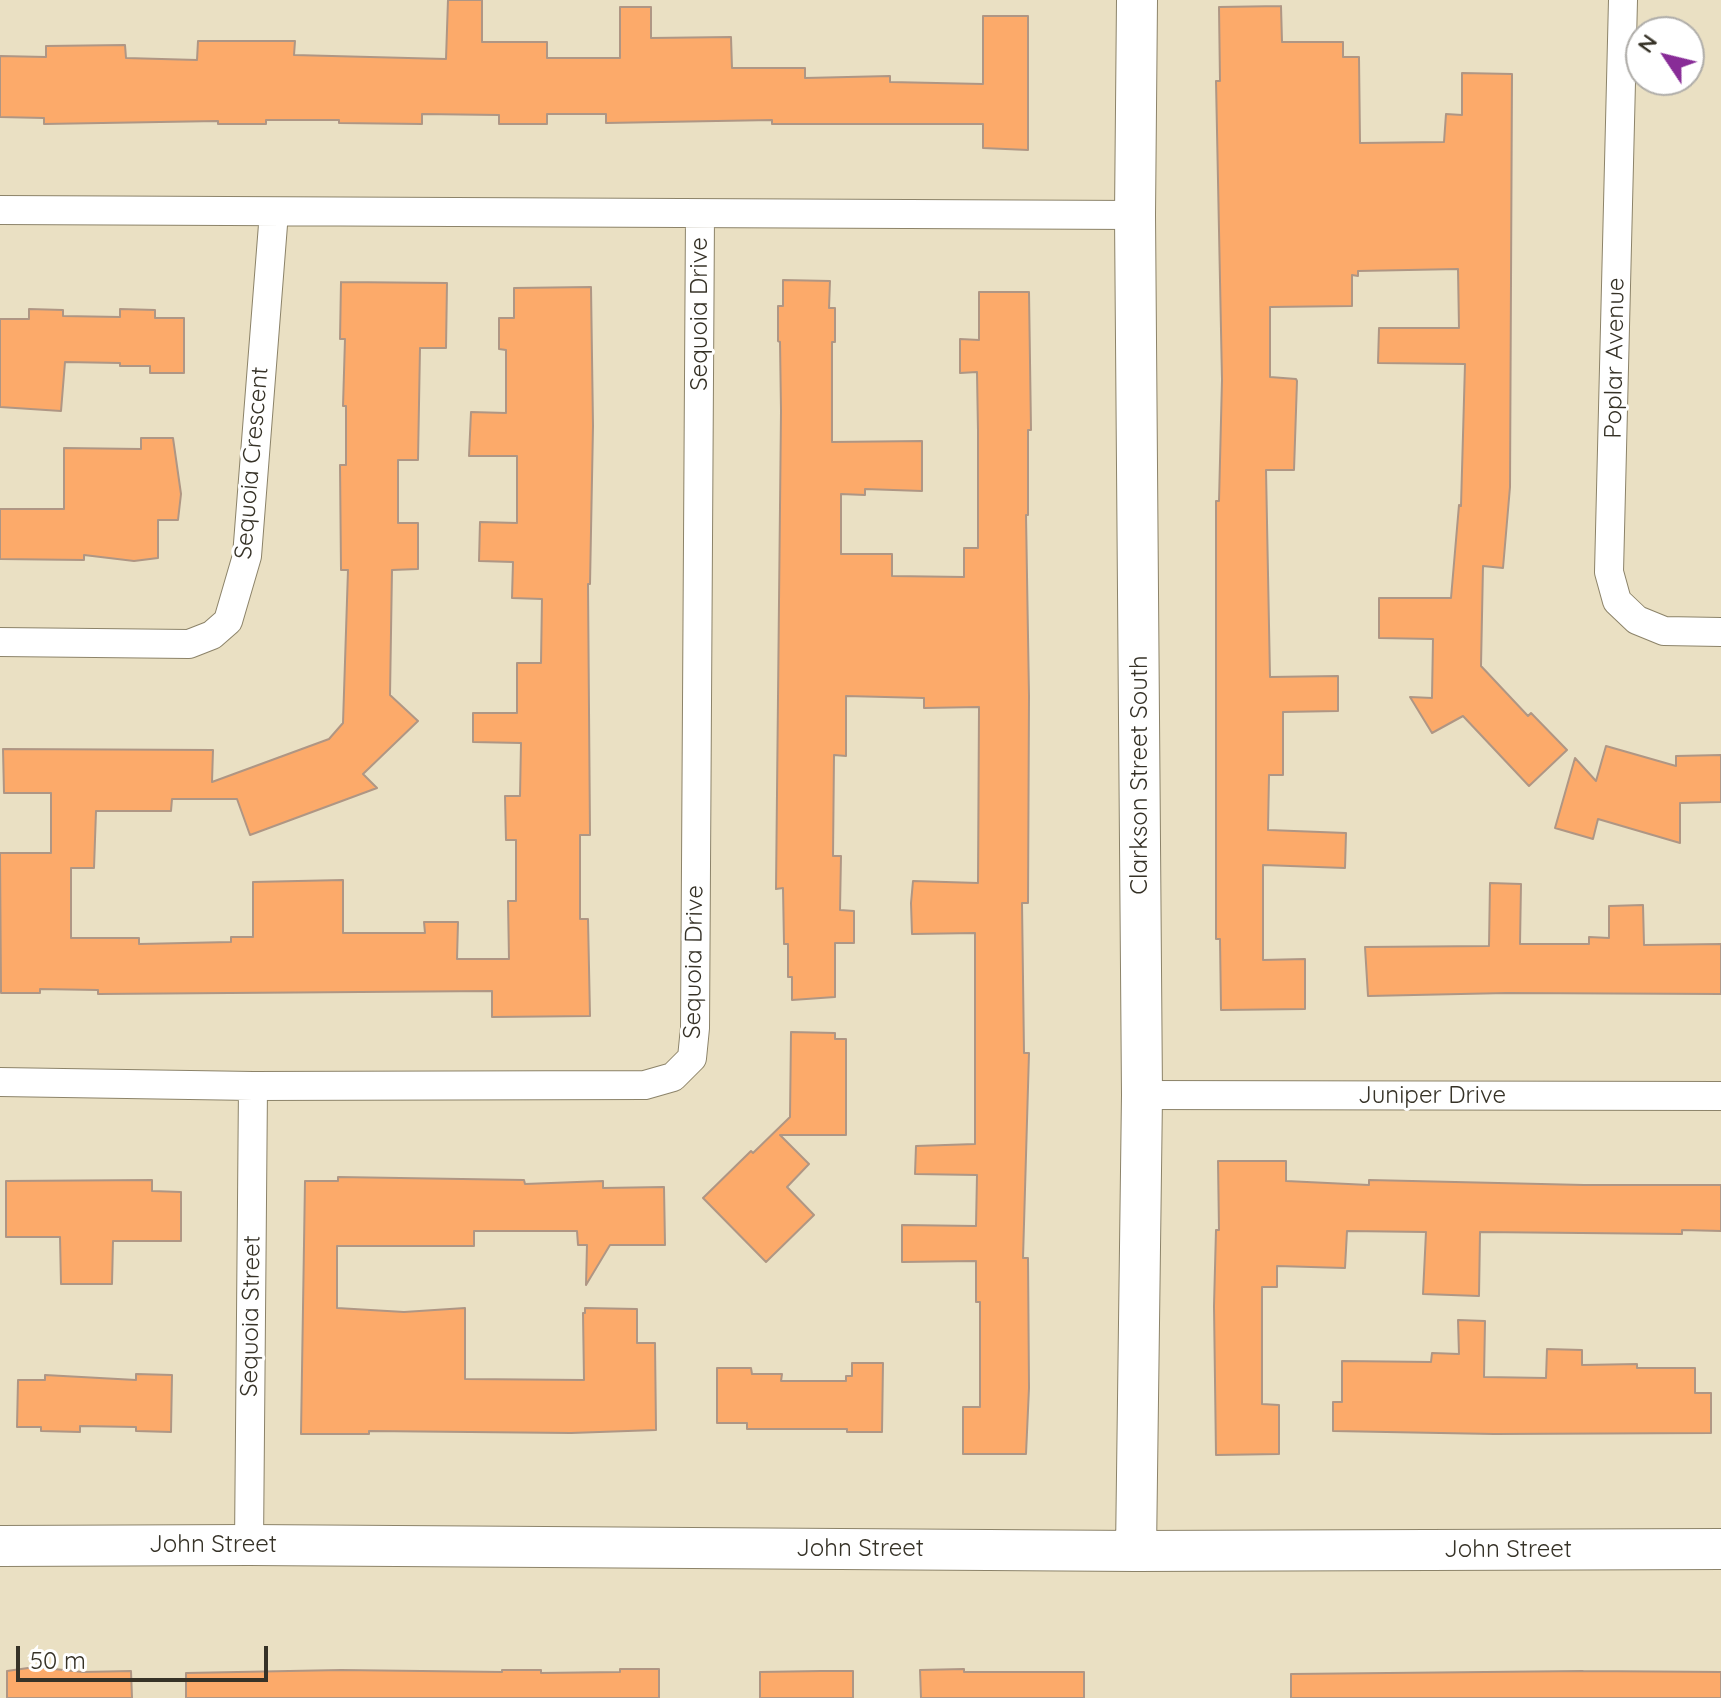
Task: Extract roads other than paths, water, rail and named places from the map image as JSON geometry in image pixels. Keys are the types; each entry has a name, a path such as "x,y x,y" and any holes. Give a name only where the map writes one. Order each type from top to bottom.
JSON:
{"main road":[{"name":"Clarkson Street South","path":"1136,1551 1142,1095 1135,215 1137,0"},
{"name":"John Street","path":"0,1546 1136,1551 1721,1549"}],"street":[{"name":"Poplar Avenue","path":"1623,0 1609,572 1617,601 1637,620 1664,631 1721,632"},
{"name":"Sequoia Drive","path":"0,210 1135,215"},
{"name":"Sequoia Crescent","path":"0,642 189,644 212,635 228,621 247,556 274,212"},
{"name":"Sequoia Drive","path":"0,1082 253,1086 645,1085 673,1077 692,1058 695,1013 700,214"},
{"name":"Sequoia Street","path":"249,1545 253,1086"},
{"name":"Juniper Drive","path":"1142,1095 1721,1096"}]}
